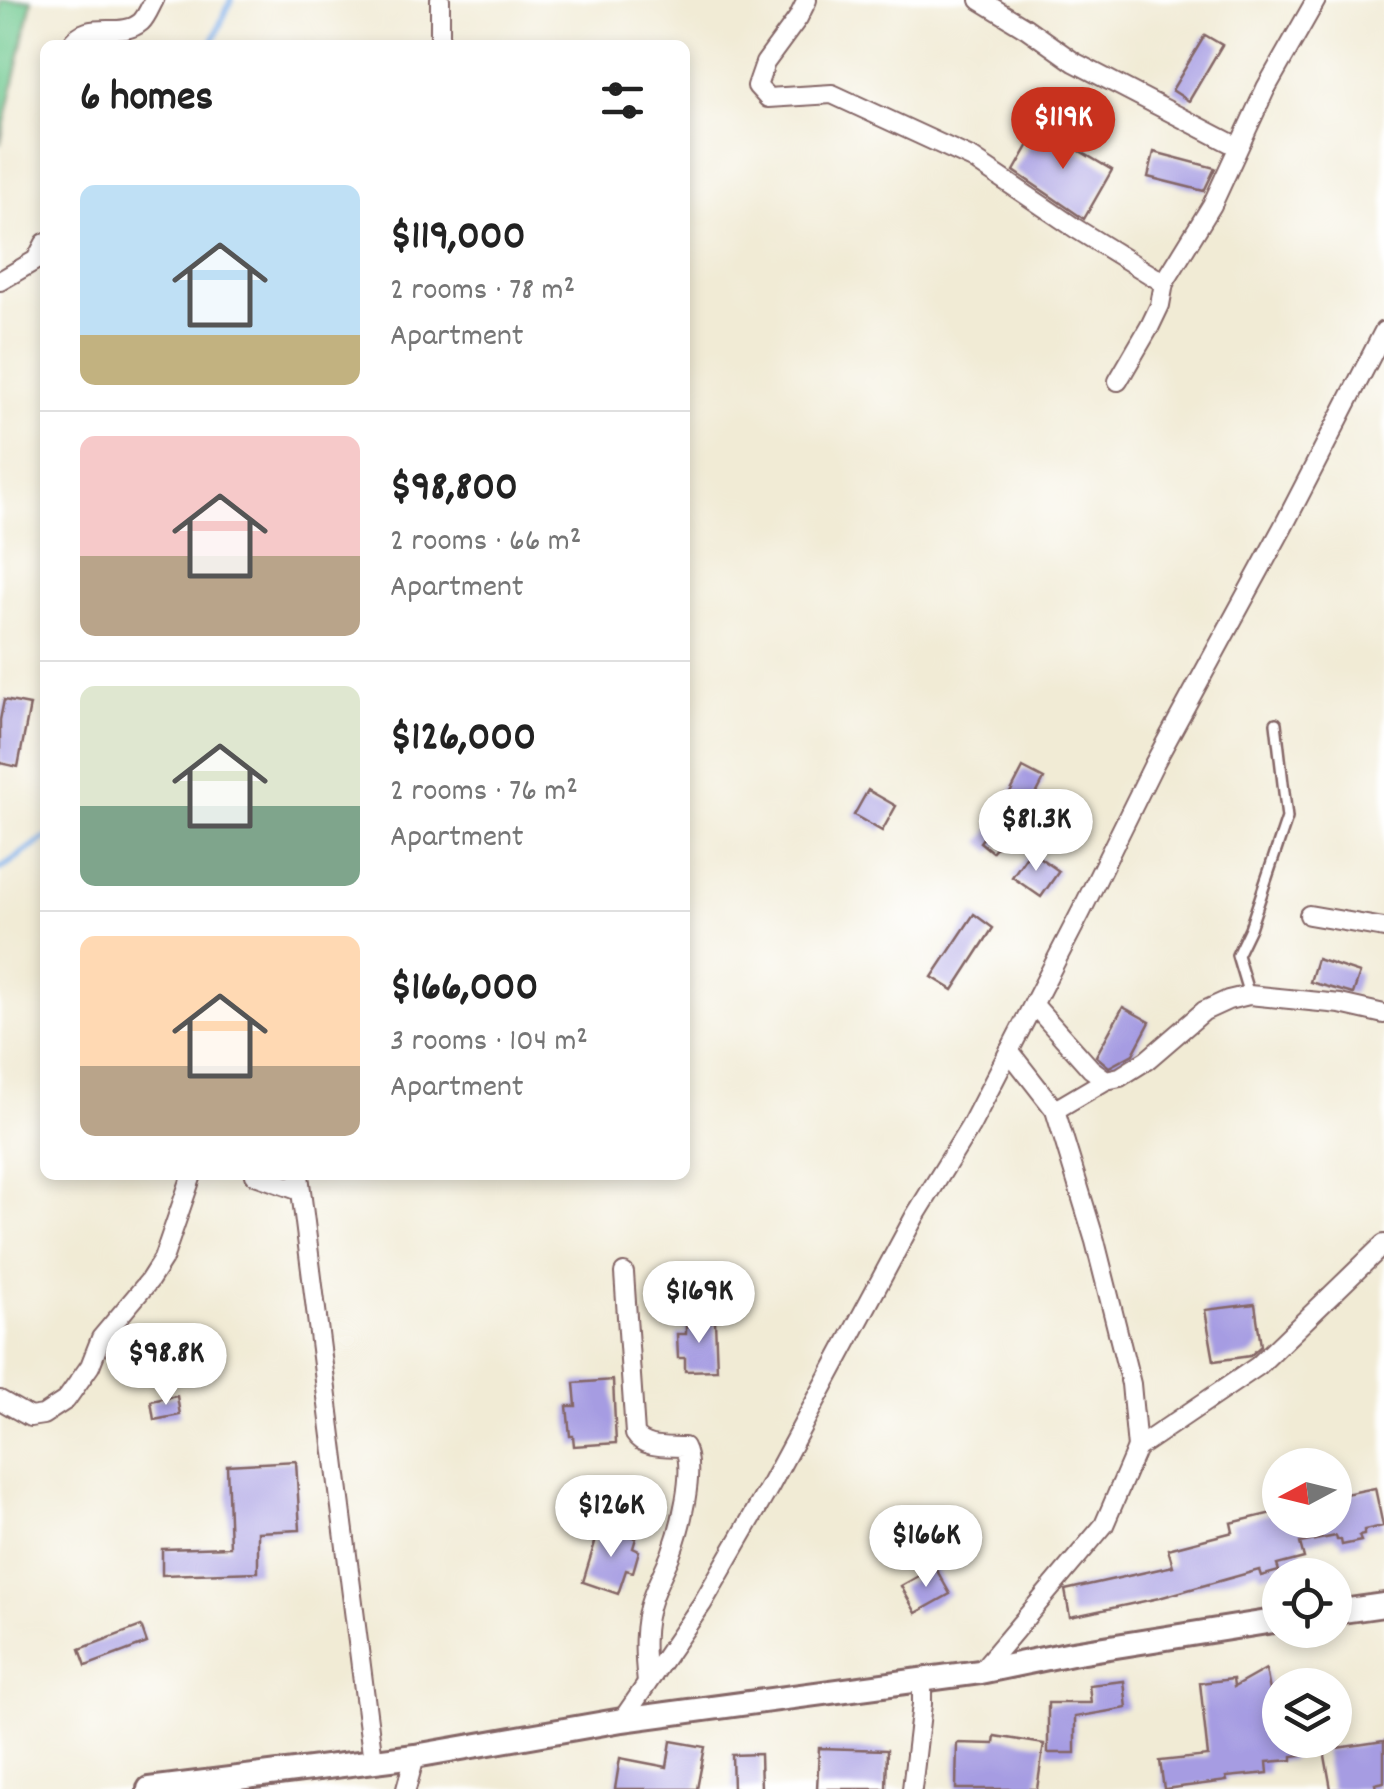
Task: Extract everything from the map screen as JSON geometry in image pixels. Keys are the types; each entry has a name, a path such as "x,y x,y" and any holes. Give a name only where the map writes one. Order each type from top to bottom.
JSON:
{"street":[{"path":"72,40 82,32 134,26 143,20 154,0"},
{"path":"440,0 440,40"},
{"path":"807,0 765,63 757,86 768,98 832,94 973,159 1164,283"},
{"path":"980,0 1074,62 1238,147"},
{"path":"1118,381 1160,305 1164,283 1212,206 1266,88 1316,0"},
{"path":"0,282 36,260 40,252"},
{"path":"622,1720 702,1604 915,1216 970,1128 1154,764 1384,331"},
{"path":"1309,916 1384,928"},
{"path":"1055,1110 1106,1080 1120,1078 1204,1010 1228,1000 1249,995 1340,1004 1384,1014"},
{"path":"1034,1005 1090,1069 1106,1080"},
{"path":"980,1672 1104,1525 1137,1448 1131,1384 1095,1242 1055,1110 1009,1052"},
{"path":"0,1400 30,1417 43,1416 66,1400 90,1366 101,1338 163,1259 190,1180"},
{"path":"299,1183 372,1761"},
{"path":"1137,1448 1258,1366 1384,1244"},
{"path":"624,1273 635,1434 644,1444 684,1447 688,1460 685,1500 672,1553 651,1599 644,1632 647,1683"},
{"path":"1352,1609 1384,1604"},
{"path":"149,1789 219,1784 622,1720 922,1681 1072,1652 1262,1623"},
{"path":"912,1789 922,1681"},
{"path":"406,1789 414,1756"}],"lane":[{"path":"1249,995 1237,954 1250,928 1288,818 1276,723"}],"green space":[{"path":"0,0 32,0 0,145"}],"building":[{"path":"1205,35 1222,45 1189,101 1172,90"},
{"path":"1039,127 1112,170 1084,219 1014,171"},
{"path":"1154,152 1215,168 1204,191 1148,177"},
{"path":"4,700 30,705 18,767 0,763"},
{"path":"1023,768 1044,779 1011,843 1003,839 992,852 980,842 994,824"},
{"path":"868,790 896,806 882,831 854,815"},
{"path":"1030,851 1059,871 1041,897 1012,877"},
{"path":"974,914 993,928 953,990 932,977"},
{"path":"1317,959 1360,973 1353,994 1310,982"},
{"path":"1123,1007 1150,1022 1133,1054 1109,1067 1096,1056"},
{"path":"1255,1304 1261,1346 1250,1356 1214,1361 1205,1310"},
{"path":"715,1321 717,1370 685,1371 685,1358 678,1358 677,1334 686,1334 686,1322"},
{"path":"613,1380 616,1443 574,1446 567,1406 576,1406 574,1383"},
{"path":"177,1396 180,1415 154,1420 151,1401"},
{"path":"296,1461 300,1530 258,1532 258,1572 162,1575 162,1549 230,1547 227,1465"},
{"path":"1375,1488 1383,1526 1364,1530 1364,1535 1359,1536 1361,1541 1342,1545 1336,1538 1352,1538 1352,1493"},
{"path":"1262,1515 1262,1538 1326,1538 1300,1543 1304,1558 1262,1558 1262,1576 1259,1570 1159,1598 1070,1617 1065,1590 1173,1566 1168,1549 1233,1532 1231,1523"},
{"path":"600,1526 636,1538 633,1548 639,1551 633,1572 626,1570 618,1594 583,1582"},
{"path":"935,1567 950,1594 916,1613 901,1586"},
{"path":"141,1626 147,1643 86,1666 80,1649"},
{"path":"1262,1671 1262,1758 1292,1760 1267,1762 1268,1773 1164,1789 1160,1761 1208,1756 1200,1683 1233,1679 1234,1687"},
{"path":"1124,1681 1127,1708 1075,1717 1075,1753 1048,1753 1048,1703 1091,1703 1089,1685"},
{"path":"995,1736 1044,1744 1037,1789 956,1789 957,1743 994,1744"},
{"path":"671,1741 705,1747 697,1789 615,1789 620,1758 667,1767"},
{"path":"1384,1741 1384,1782 1375,1784 1376,1789 1331,1789 1325,1758 1352,1758 1352,1746"},
{"path":"819,1748 887,1750 886,1789 817,1789"},
{"path":"760,1754 761,1789 733,1789 732,1755"}],"waterway":[{"path":"213,40 231,0"},
{"path":"0,869 40,841"}]}
